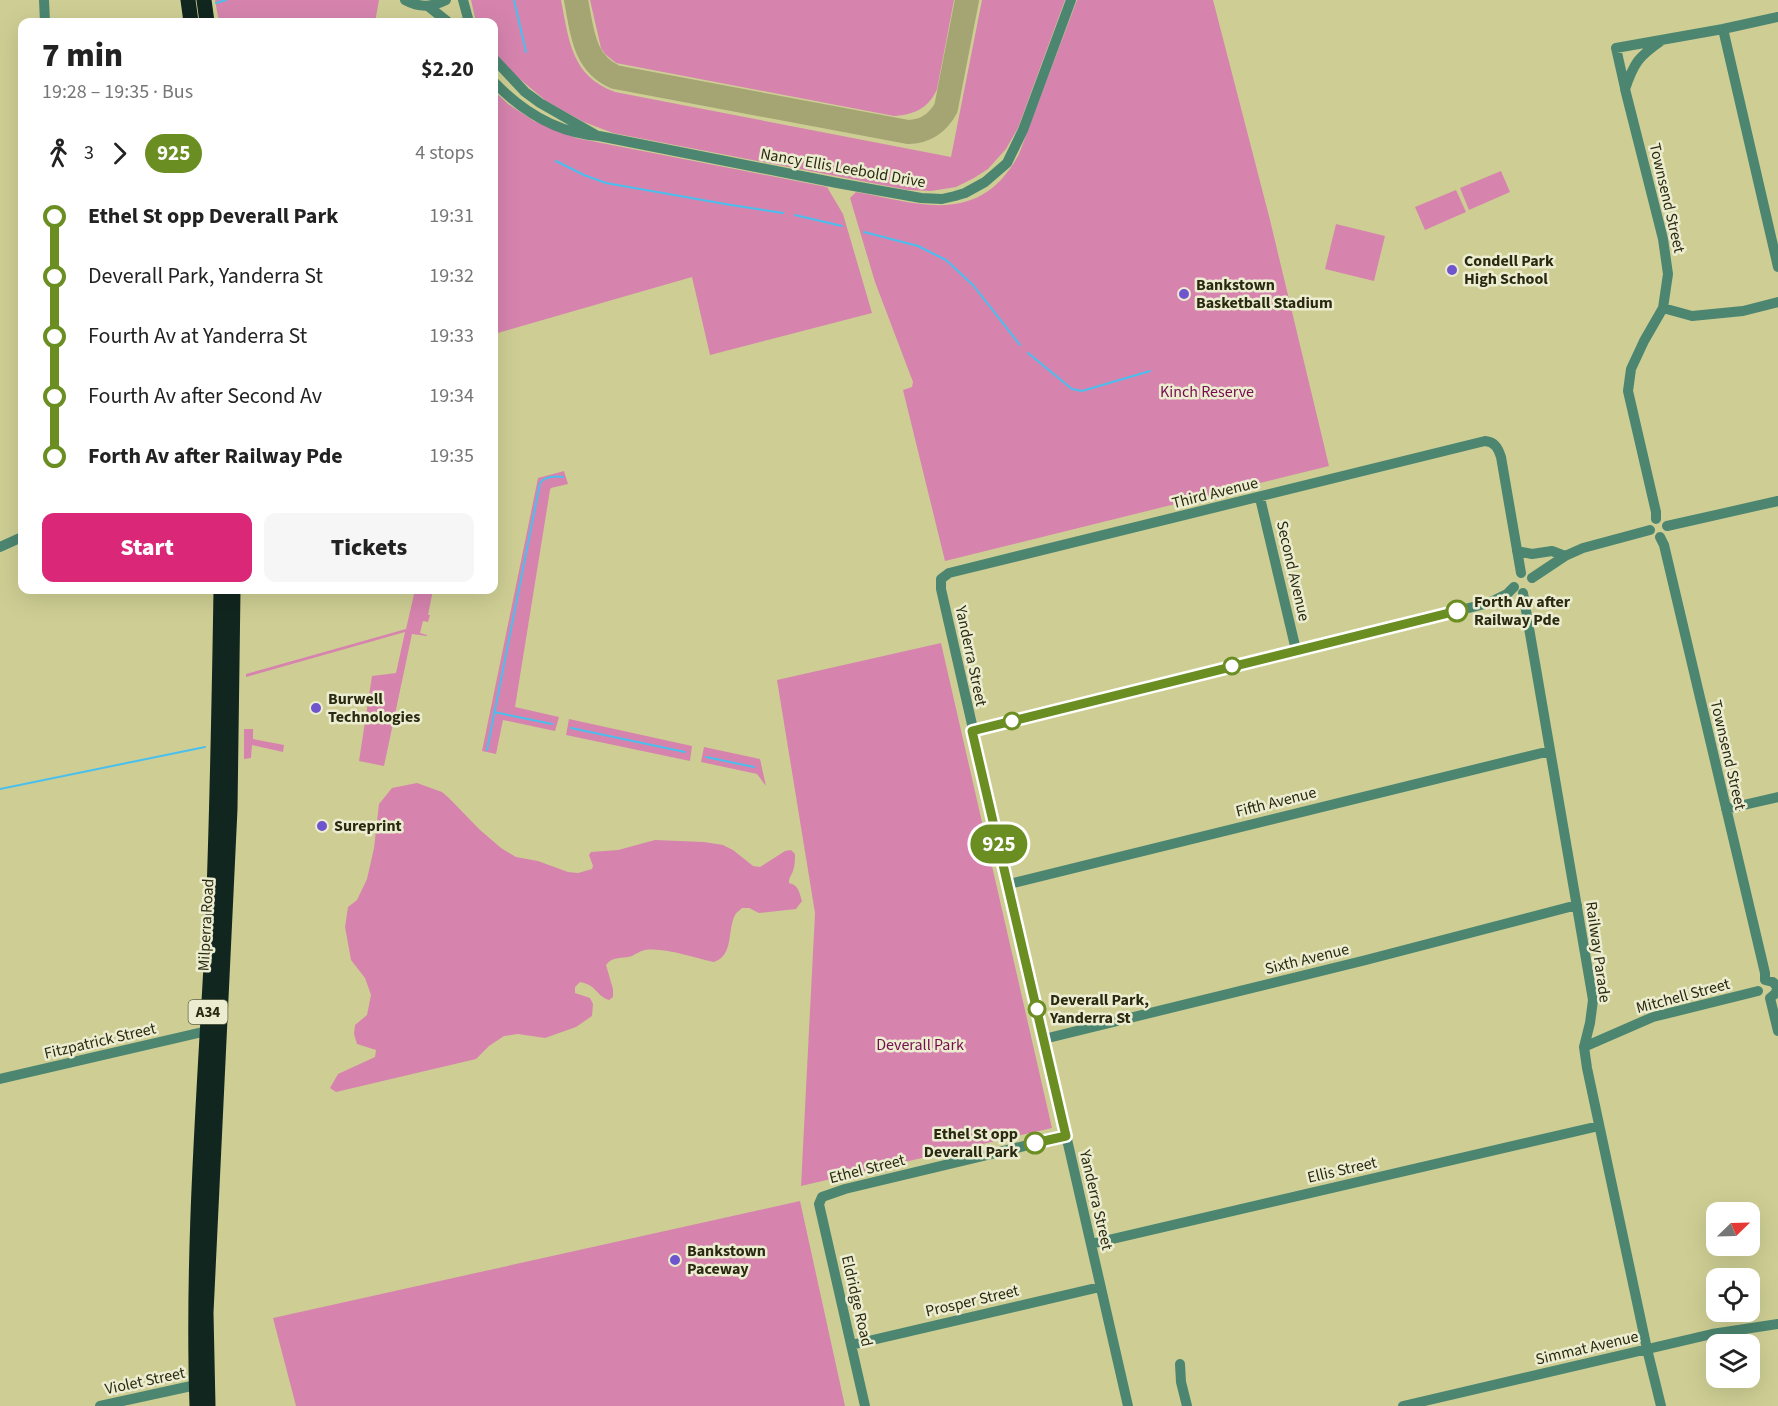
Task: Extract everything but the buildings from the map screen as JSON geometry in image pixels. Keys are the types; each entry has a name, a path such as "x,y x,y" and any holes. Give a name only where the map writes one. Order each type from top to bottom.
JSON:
{"highway":[{"path":"188,0 190,18"},
{"path":"204,0 206,18"},
{"name":"Milperra Road","path":"197,1406 194,1325 217,830 221,594"},
{"name":"Milperra Road","path":"208,1406 206,1313 230,804 233,594"}],"street":[{"path":"44,0 45,18"},
{"path":"405,0 413,4 428,6 446,0"},
{"path":"463,0 468,18"},
{"name":"Nancy Ellis Leebold Drive","path":"498,86 516,102 551,124 581,135 599,136 921,198 942,199 965,193 985,182 1007,163 1017,143 1071,0"},
{"path":"428,6 443,18"},
{"name":"Townsend Street","path":"1656,519 1628,391 1631,369 1663,308 1668,274 1663,239 1616,48 1778,17"},
{"path":"1723,29 1778,267"},
{"name":"Townsend Street","path":"1625,89 1633,67 1643,53 1661,41"},
{"name":"Nancy Ellis Leebold Drive","path":"498,63 525,92 540,104 599,136"},
{"path":"1663,308 1692,316 1743,311 1778,302"},
{"name":"Third Avenue","path":"941,579 949,573 1488,441 1496,446 1501,457 1517,551"},
{"name":"Second Avenue","path":"1260,498 1296,650"},
{"path":"1667,526 1778,501"},
{"path":"1656,519 1662,519 1667,526 1667,532 1660,537 1652,535 1650,530 1650,525 1656,519"},
{"path":"1519,590 1514,579 1527,576 1565,556 1595,544 1650,530"},
{"name":"Townsend Street","path":"1660,537 1664,545 1765,980"},
{"path":"0,547 18,539"},
{"path":"1517,551 1532,554 1552,551 1565,556"},
{"path":"972,731 1489,603 1519,590 1529,591 1533,587 1517,551"},
{"name":"Yanderra Street","path":"941,579 941,589 972,731 1128,1406"},
{"name":"Railway Parade","path":"1519,590 1550,751 1593,1000 1584,1047 1599,1126 1661,1406"},
{"name":"Fifth Avenue","path":"1009,884 1550,751"},
{"path":"1726,809 1778,797"},
{"name":"Sixth Avenue","path":"1044,1040 1577,905"},
{"path":"1765,980 1773,982 1777,987 1776,993 1770,998 1761,996 1758,991 1760,983 1765,980"},
{"name":"Mitchell Street","path":"1584,1047 1653,1017 1758,991"},
{"path":"1770,998 1778,1031"},
{"name":"Fitzpatrick Street","path":"0,1079 207,1031"},
{"name":"Ellis Street","path":"1091,1244 1599,1126"},
{"name":"Ethel Street","path":"819,1203 822,1197 830,1193 1066,1136"},
{"name":"Eldridge Road","path":"819,1203 865,1406"},
{"name":"Prosper Street","path":"851,1345 1100,1287"},
{"name":"Simmat Avenue","path":"1403,1406 1712,1334 1778,1324"},
{"path":"1180,1364 1181,1382 1187,1406"},
{"name":"Violet Street","path":"100,1406 196,1385"}],"green space":[{"path":"215,0 379,0 376,18 218,18"},
{"path":"471,0 561,0 574,55 589,76 600,85 615,92 951,157 982,0 1065,0 1018,128 1006,149 988,169 974,178 956,187 931,191 908,190 613,133 584,122 546,101 509,70 498,57 498,18 475,18"},
{"path":"590,0 954,0 934,96 925,106 914,112 894,116 616,63 601,48"},
{"name":"Kinch Reserve","path":"1077,0 1213,0 1270,220 1329,466 945,561 903,390 912,387 913,382 875,282 850,198 856,192 903,201 947,205 967,201 986,192 1003,177 1019,154"},
{"path":"498,95 534,121 576,138 827,187 843,214 872,313 710,355 692,277 498,333"},
{"path":"1501,171 1510,192 1469,210 1460,188"},
{"path":"1456,190 1466,212 1425,230 1415,207"},
{"path":"1336,224 1385,236 1374,281 1325,269"},
{"path":"564,471 568,484 550,490 515,707 559,717 555,731 503,720 496,754 482,751 538,478"},
{"path":"414,594 432,594 428,622 423,621 420,633 427,636 412,634 384,766 359,761 372,676 396,673 405,632 246,677 246,674 406,629"},
{"name":"Deverall Park","path":"941,643 1052,1128 801,1186 815,913 777,680"},
{"path":"569,719 692,746 690,761 566,735"},
{"path":"244,729 253,729 253,739 284,745 283,752 252,745 251,758 244,759"},
{"path":"704,747 760,759 766,786 757,774 701,762"},
{"path":"417,783 442,792 479,829 501,848 516,857 538,861 568,872 578,873 592,869 589,855 591,852 618,850 655,840 723,845 753,866 760,867 785,851 791,850 795,854 795,860 789,883 797,887 802,901 796,909 759,913 749,908 742,908 735,915 725,954 714,962 653,949 611,960 606,965 613,989 613,997 609,1000 586,983 580,982 575,987 575,993 590,998 593,1004 592,1016 576,1027 545,1038 518,1034 504,1036 476,1059 336,1092 330,1088 338,1074 375,1057 376,1050 357,1044 354,1034 355,1025 367,1015 371,995 365,978 351,960 345,927 348,907 357,900 367,879 374,848 379,804 392,788"},
{"name":"Bankstown Paceway","path":"800,1201 845,1406 296,1406 273,1318"}],"waterway":[{"path":"216,3 226,0"},
{"path":"514,0 526,52"},
{"path":"556,161 606,183 783,213"},
{"path":"795,215 842,226"},
{"path":"864,232 918,246 946,260 973,285 1020,345"},
{"path":"1028,353 1072,389 1082,391 1150,371"},
{"path":"487,750 540,483 547,478 563,477"},
{"path":"494,712 552,724"},
{"path":"571,728 685,752"},
{"path":"0,789 205,747"},
{"path":"706,757 754,767"}],"taxiway":[{"path":"576,0 590,54 604,71 615,77 908,132 930,126 946,108 967,0"}],"bus line":[{"name":"925","path":"1035,1143 1066,1136 972,731 1457,611"}],"place":[{"name":"Condell Park High School","path":"1452,270"},
{"name":"Bankstown Basketball Stadium","path":"1184,294"},
{"name":"Forth Av after Railway Pde","path":"1457,611"},
{"name":"Burwell Technologies","path":"316,708"},
{"name":"Sureprint","path":"322,826"},
{"name":"Deverall Park, Yanderra St","path":"1037,1009"},
{"name":"Ethel St opp Deverall Park","path":"1035,1143"},
{"name":"Bankstown Paceway","path":"675,1260"}]}
